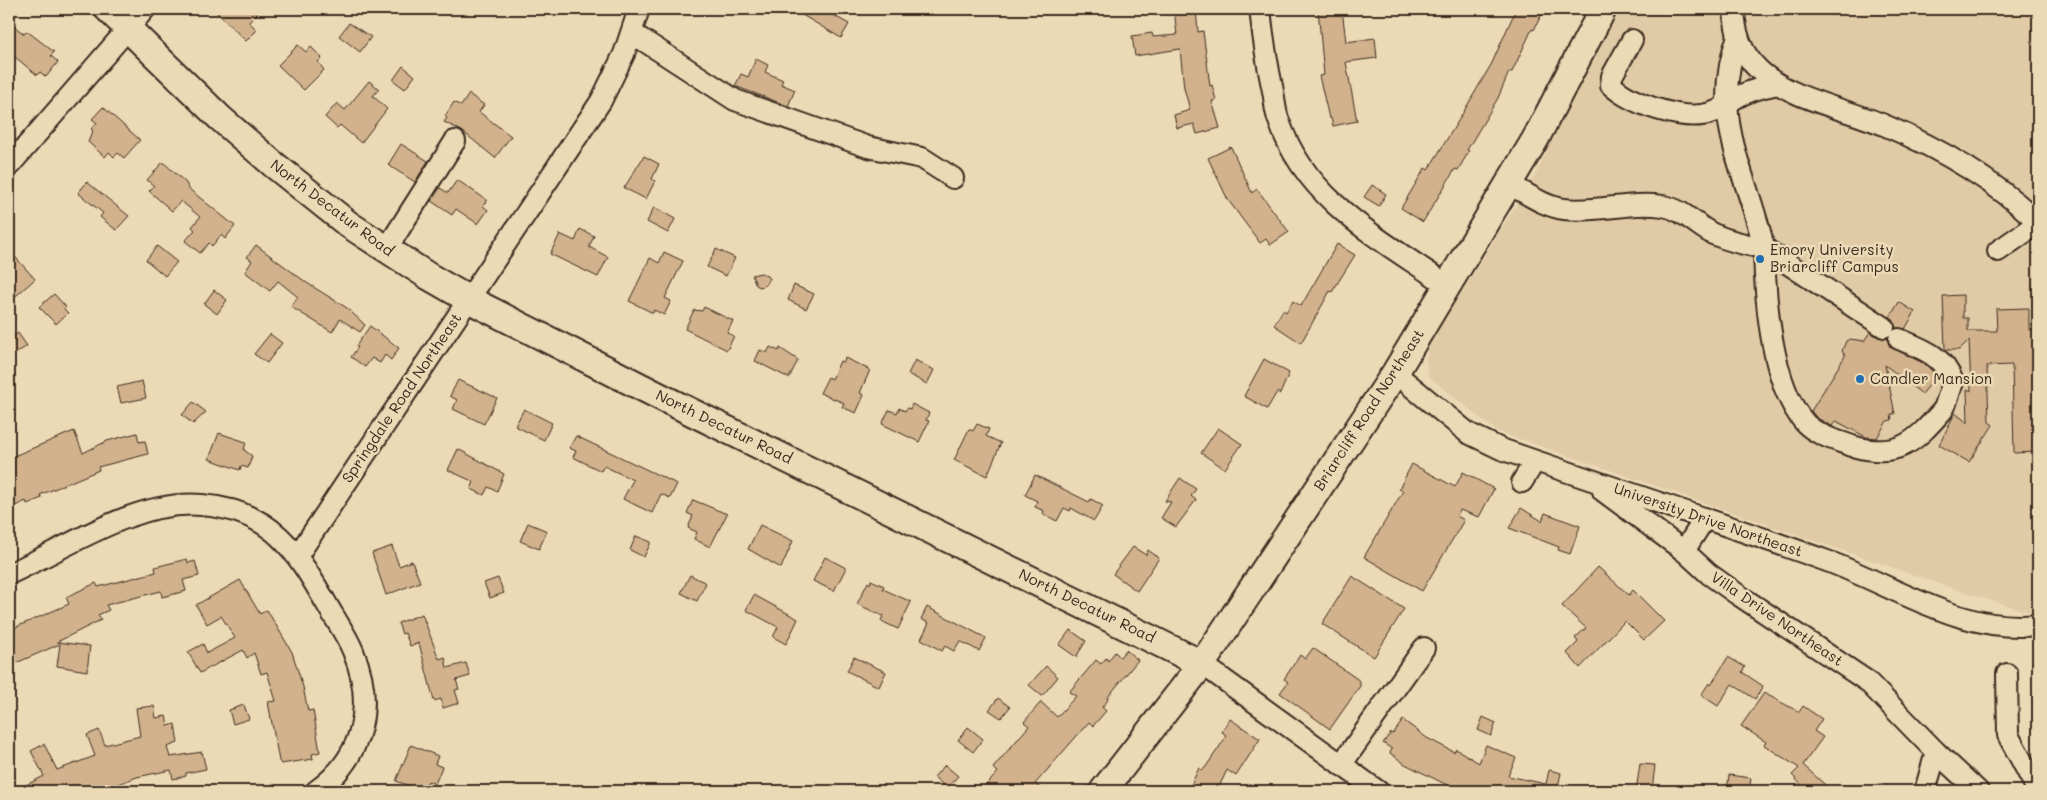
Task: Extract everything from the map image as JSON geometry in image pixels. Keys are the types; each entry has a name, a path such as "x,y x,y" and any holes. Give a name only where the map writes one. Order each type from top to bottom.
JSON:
{"main road":[{"name":"North Decatur Road","path":"108,9 137,18 220,118 273,164 348,224 386,250 468,299 1202,664"},
{"name":"Briarcliff Road Northeast","path":"1103,791 1202,664 1395,373 1509,184 1562,91 1603,9"}],"street":[{"name":"Springdale Road Northeast","path":"298,555 601,101 613,79 632,33 639,9"},
{"path":"1260,9 1264,46 1278,121 1309,179 1327,199 1355,222 1447,285"},
{"path":"1734,9 1741,47 1760,71 1789,94 1833,114 1885,126 1966,166 2016,201 2038,223 1998,251"},
{"path":"9,166 137,18"},
{"path":"632,33 735,100 868,147 922,158 953,178"},
{"path":"1509,184 1540,201 1563,209 1637,205 1664,206 1685,214 1712,233 1737,243 1764,248 1891,333 1942,360 1953,382 1944,408 1927,428 1912,440 1896,450 1880,452 1822,436 1805,423 1792,402 1773,354 1764,283 1764,248 1736,163 1726,107 1729,60 1738,36"},
{"path":"1632,40 1612,76 1610,85 1620,93 1649,106 1692,116 1710,114 1726,107 1747,93 1789,94"},
{"path":"386,250 455,141"},
{"name":"University Drive Northeast","path":"1395,373 1468,433 1485,443 1830,562 1957,615 1998,625 2038,625"},
{"path":"1522,482 1536,461"},
{"name":"Villa Drive Northeast","path":"1586,479 1684,551 1709,574 1736,594 1867,681 1936,752 1978,791"},
{"path":"9,574 132,516 172,506 200,504 243,513 273,530 298,555 353,650 363,685 364,712 359,741 334,776 316,791"},
{"path":"1684,551 1705,518"},
{"path":"1360,791 1341,765 1424,648"},
{"name":"North Decatur Road","path":"1202,664 1378,791"},
{"path":"2007,674 2008,735 2038,791"},
{"path":"1925,791 1936,752"}],"shaded area":[{"name":"Emory University Briarcliff Campus","path":"1618,9 2038,9 2038,615 1954,589 1496,431 1428,376 1426,359 1429,344 1536,173"}],"building":[{"path":"213,9 262,9 249,22 257,30 246,41"},
{"path":"792,9 822,9 849,24 841,38"},
{"path":"1174,9 1196,9 1198,32 1203,31 1210,86 1212,85 1216,100 1212,101 1220,128 1197,134 1194,124 1177,128 1174,115 1190,110 1184,88 1180,49 1135,56 1132,36 1152,33 1153,37 1177,35"},
{"path":"1318,9 1342,9 1346,42 1375,38 1377,58 1346,62 1357,121 1333,126 1331,118 1329,118 1319,76 1324,75"},
{"path":"1516,9 1544,9 1534,30 1532,29 1512,72 1509,72 1498,98 1467,150 1469,151 1458,170 1455,169 1423,222 1401,208 1425,168 1428,170 1492,63"},
{"path":"9,22 24,34 27,31 54,52 51,56 58,62 46,77 40,72 37,75 9,52"},
{"path":"349,23 371,37 360,52 339,36"},
{"path":"298,45 306,52 311,47 322,58 318,62 324,70 304,90 278,65"},
{"path":"756,59 768,65 765,72 783,80 781,84 795,90 788,106 735,86 741,74 748,77"},
{"path":"403,66 415,76 405,89 393,80"},
{"path":"369,81 379,89 373,96 387,109 361,143 340,125 337,128 325,117 337,103 345,110"},
{"path":"469,94 484,105 479,112 511,136 495,158 462,131 444,122 447,118 445,116 454,102 461,106"},
{"path":"103,107 140,140 124,158 118,153 114,157 109,152 105,157 88,142 93,131 91,129 97,123 92,119"},
{"path":"401,144 428,161 415,182 388,165"},
{"path":"1231,147 1252,193 1257,189 1289,232 1270,245 1266,239 1260,243 1228,200 1208,158"},
{"path":"644,156 659,164 652,179 655,181 646,199 624,188"},
{"path":"163,162 186,183 189,189 235,226 225,239 221,235 212,246 209,243 200,253 185,241 195,230 192,227 200,217 181,201 172,211 149,191 154,186 147,180"},
{"path":"457,180 487,200 483,206 488,210 478,224 456,209 452,215 431,201 440,188 448,193"},
{"path":"87,182 129,216 116,230 100,217 103,213 78,193"},
{"path":"1372,185 1386,194 1379,206 1364,197"},
{"path":"654,207 675,219 668,233 647,222"},
{"path":"580,229 594,236 589,247 608,257 598,277 550,254 560,234 575,241"},
{"path":"1337,244 1355,255 1332,292 1330,291 1301,343 1274,325 1283,310 1286,312 1293,301 1301,306"},
{"path":"256,245 307,283 347,308 365,325 360,332 340,319 332,332 291,307 298,297 278,281 270,291 245,272 252,261 247,257"},
{"path":"157,246 177,262 165,276 146,260"},
{"path":"716,249 735,258 726,276 707,267"},
{"path":"9,250 35,279 9,302"},
{"path":"664,252 683,261 665,298 671,301 664,315 654,310 653,313 629,301 650,258 659,263"},
{"path":"761,273 770,278 766,285 760,287 756,285 752,275"},
{"path":"794,285 814,294 806,309 788,300"},
{"path":"214,290 227,300 217,314 204,304"},
{"path":"54,294 66,307 64,309 68,313 56,324 39,307"},
{"path":"1963,295 1963,318 1968,318 1968,331 1997,331 1996,309 2029,308 2029,330 2038,330 2038,452 2014,453 2012,365 1987,366 1989,422 1993,425 1969,462 1939,445 1955,413 1968,423 1967,389 1971,391 1969,340 1959,350 1945,350 1943,296"},
{"path":"1899,302 1915,312 1905,329 1896,328 1890,317"},
{"path":"704,307 733,321 727,333 734,336 727,350 685,329 694,310 702,311"},
{"path":"370,326 399,348 391,360 385,355 380,363 372,358 365,367 351,357"},
{"name":"Candler Mansion","path":"1870,332 1878,337 1887,338 1890,347 1925,364 1937,376 1922,394 1885,365 1895,414 1891,414 1892,420 1887,421 1877,438 1866,437 1836,421 1832,426 1817,418 1811,411 1845,356 1842,351 1846,341 1850,339 1864,341"},
{"path":"18,333 27,346 9,358 9,339"},
{"path":"270,334 282,343 267,363 254,354"},
{"path":"770,347 779,351 780,348 798,360 789,378 755,361 760,350 767,353"},
{"path":"845,358 870,370 860,393 864,395 856,413 842,407 844,403 820,393 828,377 832,379 840,361 844,362"},
{"path":"1264,359 1289,373 1280,394 1277,392 1267,409 1244,396"},
{"path":"915,360 934,370 927,384 908,374"},
{"path":"458,380 497,398 484,424 453,409 457,400 450,396"},
{"path":"142,381 146,398 121,403 117,387"},
{"path":"193,402 206,412 193,424 182,415"},
{"path":"912,404 929,413 926,420 929,421 919,442 882,424 889,410 897,413 899,408 905,411 907,408 910,409"},
{"path":"524,409 552,423 544,440 515,426"},
{"path":"977,424 989,429 986,436 1001,443 987,476 954,460 969,429 973,431"},
{"path":"1218,428 1242,444 1225,469 1201,453"},
{"path":"74,431 83,453 107,441 137,433 139,442 145,441 148,454 98,467 99,470 40,495 42,498 27,504 26,501 9,509 9,458"},
{"path":"219,433 246,442 244,450 252,456 248,468 241,466 240,470 209,459"},
{"path":"576,436 677,484 670,498 661,494 652,513 623,499 633,480 604,466 601,471 573,457 576,451 569,448"},
{"path":"458,449 504,474 497,491 488,487 484,495 471,489 474,482 448,470"},
{"path":"1412,464 1455,487 1463,472 1494,489 1479,517 1460,510 1457,516 1464,520 1422,591 1364,557 1403,491 1399,489"},
{"path":"1035,475 1089,502 1091,499 1103,506 1094,521 1071,508 1070,511 1064,508 1057,521 1043,514 1044,511 1035,507 1037,501 1025,495"},
{"path":"1180,478 1196,489 1191,496 1196,500 1176,527 1161,518 1171,502 1165,501"},
{"path":"693,500 727,514 710,547 694,539 697,532 688,528 693,516 687,513"},
{"path":"1521,508 1542,521 1545,513 1580,526 1570,554 1558,550 1559,547 1509,528"},
{"path":"528,523 547,531 539,549 520,541"},
{"path":"760,525 793,541 781,568 748,549"},
{"path":"636,536 651,542 644,557 630,550"},
{"path":"392,546 399,566 412,561 420,582 386,595 372,553"},
{"path":"1133,547 1146,555 1148,550 1159,558 1137,591 1113,574"},
{"path":"825,557 846,568 834,591 813,581"},
{"path":"187,559 188,563 195,561 199,576 183,580 186,591 162,597 161,591 106,605 109,610 98,615 101,620 57,642 90,646 87,671 57,666 60,644 9,666 9,630 69,604 66,597 96,583 98,587 156,572 155,567"},
{"path":"1598,567 1629,595 1633,590 1664,621 1644,640 1625,621 1580,668 1567,653 1578,642 1575,638 1586,628 1562,606"},
{"path":"690,575 706,583 697,601 681,593"},
{"path":"1352,576 1404,609 1374,657 1322,624"},
{"path":"498,578 504,593 490,598 484,583"},
{"path":"240,580 260,614 267,610 292,652 308,711 313,710 320,752 312,754 313,759 281,764 279,761 268,702 276,701 267,672 261,674 254,653 247,658 243,650 200,673 188,652 203,644 207,653 235,638 221,616 207,624 196,605"},
{"path":"871,580 884,586 883,589 911,602 898,629 881,621 883,616 857,604 868,582 870,584"},
{"path":"754,595 798,619 786,644 773,637 778,627 746,610"},
{"path":"927,607 986,638 979,651 960,641 954,651 945,646 942,651 921,639 929,623 921,619"},
{"path":"422,614 439,659 445,657 447,668 466,663 470,676 456,680 459,689 455,690 459,703 443,708 441,699 434,701 419,643 410,646 405,633 402,634 398,623"},
{"path":"1070,630 1086,641 1076,657 1059,645"},
{"path":"1313,648 1360,681 1360,686 1330,729 1280,693 1288,682 1284,679 1300,655 1305,659"},
{"path":"1126,650 1138,660 1107,698 1108,700 1102,707 1106,711 1093,726 1089,722 1035,784 1044,791 981,791 998,772 993,768 1029,726 1024,722 1041,702 1057,717 1076,696 1069,692 1096,660 1101,664 1106,658 1108,661 1115,652 1120,657"},
{"path":"854,657 886,672 879,687 847,671"},
{"path":"1728,657 1745,667 1742,672 1763,686 1755,699 1732,684 1718,706 1701,695 1709,683 1711,685"},
{"path":"1046,666 1058,677 1042,696 1029,685"},
{"path":"1764,693 1799,712 1803,706 1822,719 1814,731 1823,737 1803,765 1832,791 1807,791 1792,775 1799,768 1764,745 1766,742 1741,726"},
{"path":"998,698 1010,707 1001,718 989,710"},
{"path":"244,705 249,719 233,724 229,710"},
{"path":"154,706 156,718 166,716 168,726 175,724 178,743 167,747 170,757 202,752 206,769 186,773 186,776 173,779 171,770 137,777 99,791 14,791 44,776 31,751 44,744 57,770 95,756 87,735 99,730 105,745 140,736 136,708"},
{"path":"1483,717 1496,723 1491,736 1478,730"},
{"path":"1230,719 1260,739 1236,776 1227,770 1217,791 1188,791 1199,768 1202,770 1205,768 1224,740 1226,735 1222,732"},
{"path":"1403,720 1427,738 1454,752 1456,749 1479,763 1486,745 1516,758 1508,776 1546,784 1549,770 1561,773 1557,791 1459,791 1405,764 1390,753 1392,749 1383,743 1391,733 1393,734"},
{"path":"968,727 983,739 973,752 958,740"},
{"path":"411,745 438,756 435,764 442,767 435,784 428,781 424,791 396,781"},
{"path":"1640,764 1655,765 1652,791 1636,791"},
{"path":"945,765 958,776 947,788 934,777"},
{"path":"1729,775 1751,778 1749,791 1727,791"}],"place":[{"name":"Emory University Briarcliff Campus","path":"1760,259"},
{"name":"Candler Mansion","path":"1860,379"}]}
